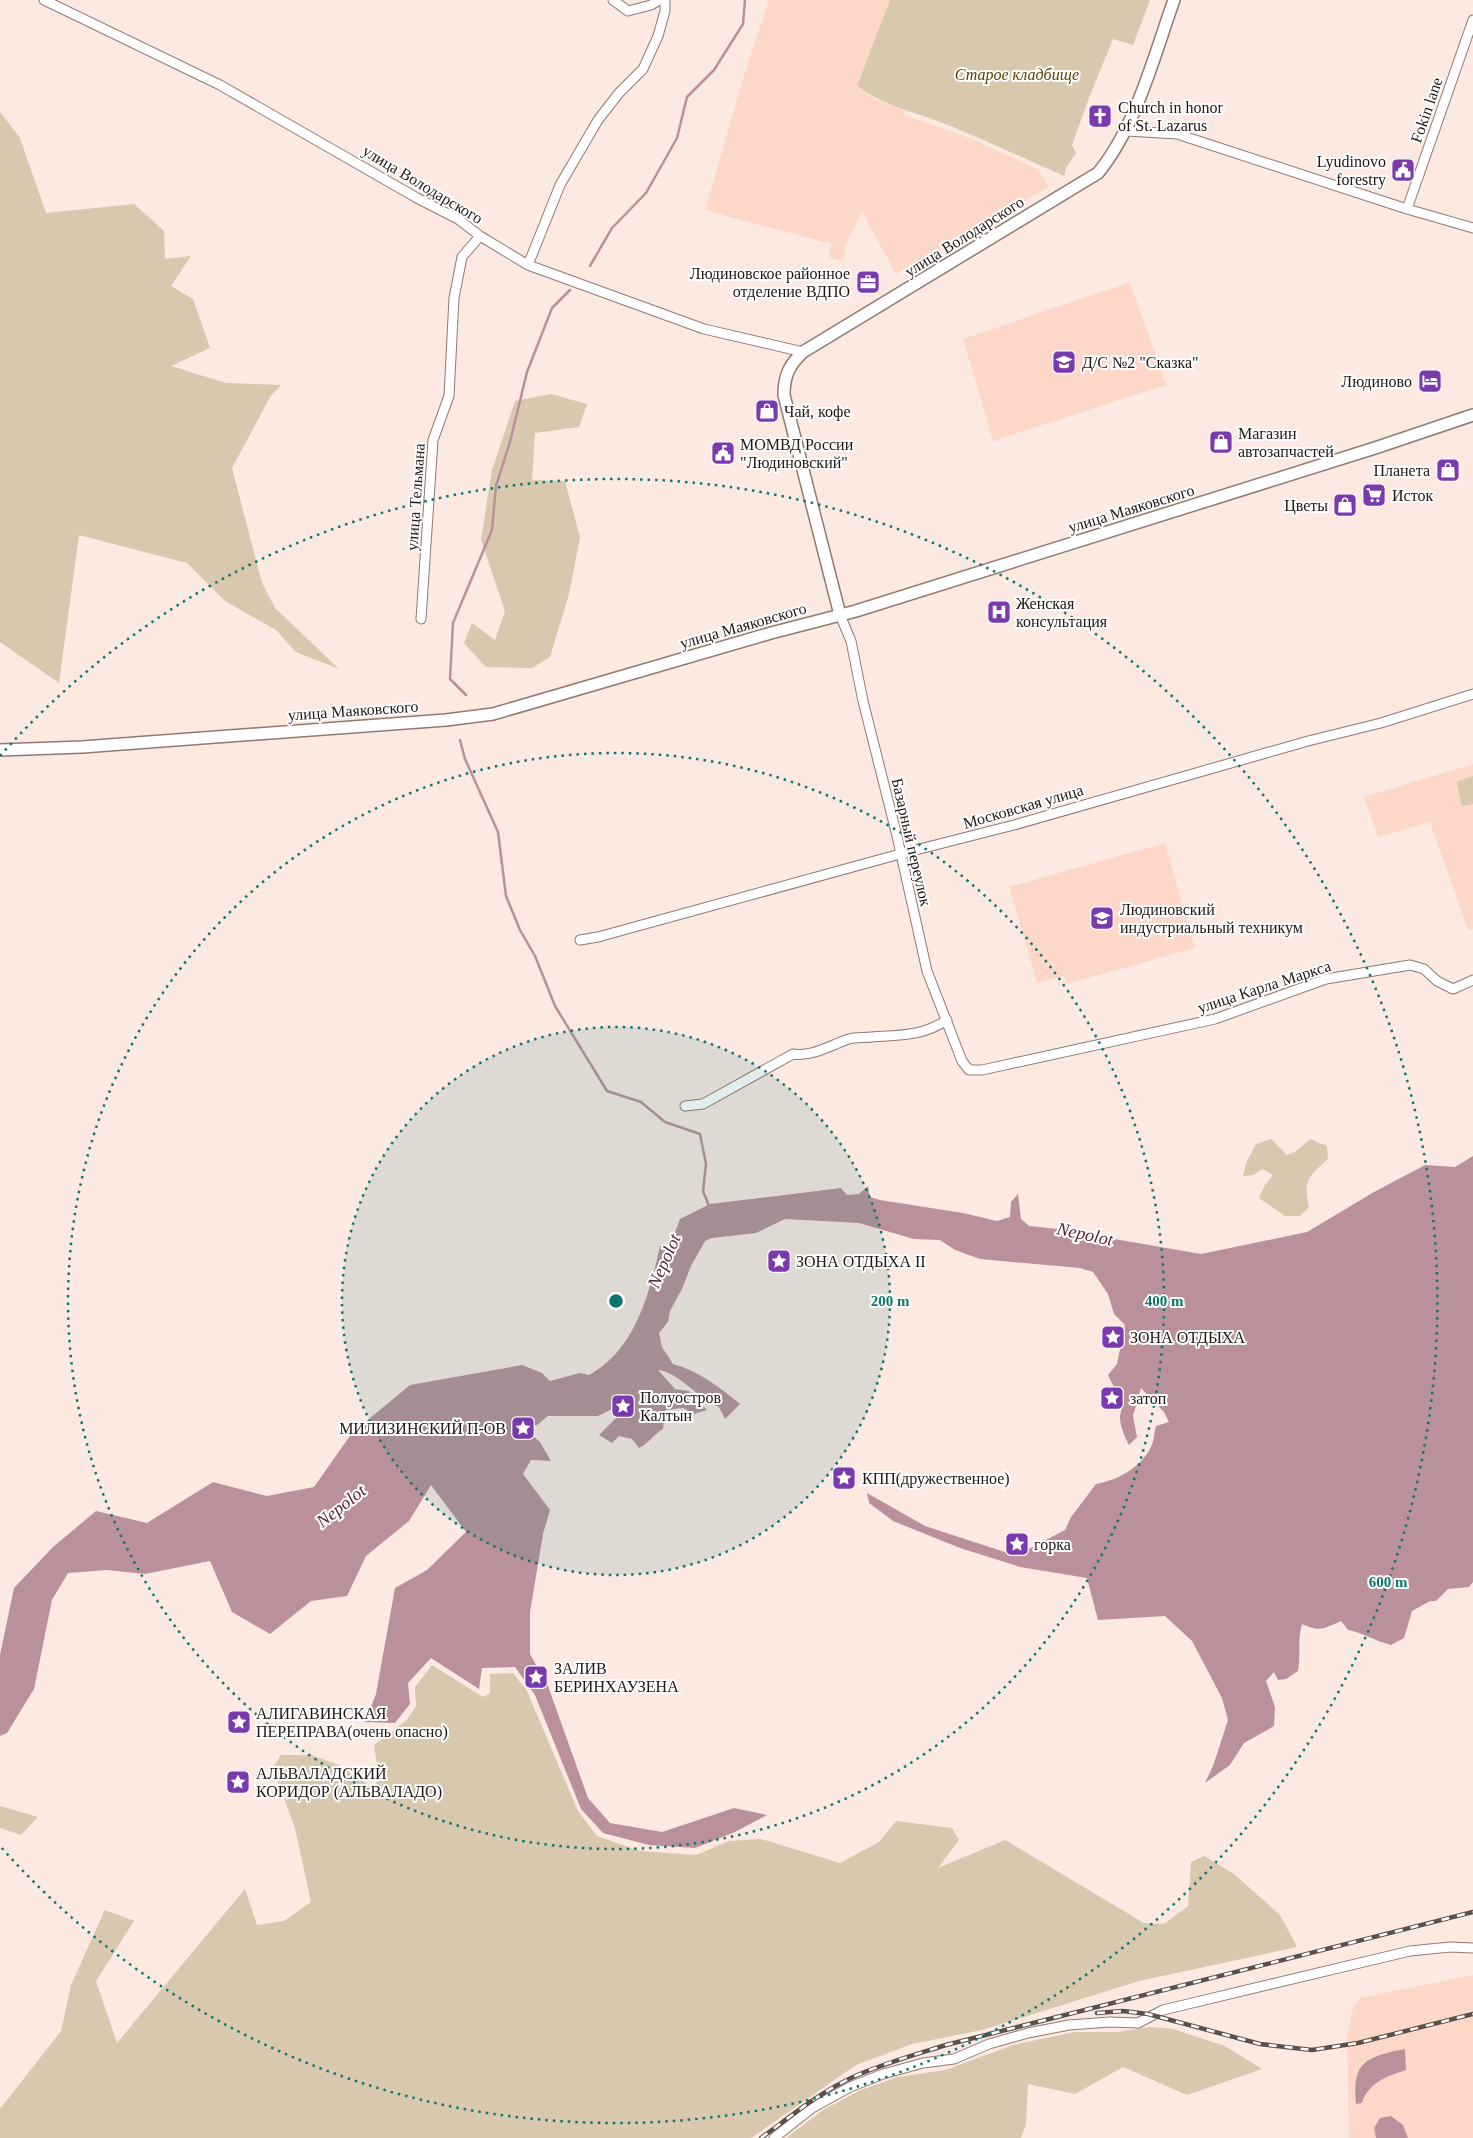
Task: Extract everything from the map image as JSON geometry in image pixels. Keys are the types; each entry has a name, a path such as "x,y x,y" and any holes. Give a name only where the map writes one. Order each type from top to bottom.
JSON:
{"street":[{"name":"улица Володарского","path":"44,0 220,85 417,198 458,219 480,236 528,266 704,329 803,352"},
{"path":"613,0 628,11 655,3"},
{"path":"528,266 564,177 598,120 619,93 643,69 658,36 665,11 665,0"},
{"name":"улица Володарского","path":"840,615 784,395 784,381 788,371 794,360 803,352 1098,173 1108,161 1127,130 1174,0"},
{"name":"Fokin lane","path":"1407,209 1473,20"},
{"path":"1127,130 1177,134 1407,209 1473,228"},
{"name":"улица Тельмана","path":"421,619 433,440 449,396 454,298 462,257 480,236"},
{"name":"улица Маяковского","path":"0,750 82,748 446,720 492,714 771,633 840,615 1375,448 1473,415"},
{"name":"Базарный переулок","path":"840,615 851,641 863,701 927,971 962,1061 969,1070"},
{"name":"Московская улица","path":"580,940 598,937 900,854 1014,825 1308,741 1381,723 1473,694"},
{"name":"улица Карла Маркса","path":"969,1070 982,1070 1215,1019 1326,979 1410,966 1424,968 1437,981 1453,989 1473,980"},
{"path":"685,1106 703,1104 793,1054 800,1055 825,1049 850,1038 912,1034 932,1030 947,1020"},
{"path":"774,2138 812,2108 850,2087 883,2074 923,2063 954,2059 989,2044 1028,2033 1069,2025 1138,2022 1163,2010 1410,1951 1450,1947 1473,1948"}],"shaded area":[{"path":"769,0 890,0 857,86 871,97 906,111 904,115 977,141 1039,170 1049,187 896,274 862,212 846,244 843,261 829,258 831,244 705,210 745,72"},
{"name":"Д/С №2 \"Сказка\"","path":"1130,282 1166,385 993,441 963,339"},
{"path":"1473,764 1473,929 1468,930 1430,822 1378,837 1364,797"},
{"name":"Людиновский индустриальный техникум","path":"1165,843 1195,948 1067,984 1064,976 1037,983 1009,887"},
{"path":"1473,1975 1473,2138 1349,2138 1347,2039 1353,2007 1360,1998"}],"green space":[{"name":"Старое кладбище","path":"890,0 1150,0 1133,45 1113,39 1072,145 1076,153 1066,168 1064,176 948,125 890,104 857,86"},
{"path":"0,112 20,138 46,213 134,204 164,231 165,259 191,256 171,286 193,299 210,348 171,366 226,383 281,385 270,397 232,468 262,583 275,608 339,669 296,652 276,630 225,601 187,563 79,535 59,683 0,642"},
{"path":"551,394 587,404 579,427 535,433 532,480 565,481 580,537 569,594 550,657 532,668 486,667 464,643 472,623 495,640 505,611 481,540 492,470 515,401"},
{"path":"1473,776 1473,804 1463,806 1457,782"},
{"path":"1271,1139 1287,1155 1295,1152 1310,1139 1327,1146 1328,1159 1316,1170 1309,1180 1307,1198 1309,1207 1300,1216 1285,1216 1259,1198 1265,1185 1273,1175 1262,1169 1253,1175 1243,1176 1246,1163 1256,1144"},
{"path":"432,1665 483,1697 490,1693 490,1674 513,1673 527,1691 578,1811 597,1836 640,1851 696,1855 729,1841 761,1839 840,1863 879,1842 896,1821 952,1828 959,1840 938,1868 1005,1840 1144,1923 1164,1924 1188,1906 1191,1862 1204,1856 1234,1874 1280,1915 1297,1947 1139,1981 982,2030 912,2044 856,2065 751,2138 0,2138 0,2109 61,2031 71,1985 105,1910 134,1921 96,1981 117,2043 245,1889 257,1925 284,1921 311,1902 295,1828 273,1768 281,1755 311,1755 339,1765 373,1788 379,1778 374,1745 407,1720 416,1706 415,1687"},
{"path":"0,1806 38,1817 21,1835 0,1828"},
{"path":"1150,2027 1173,2029 1225,2046 1262,2069 1187,2095 1123,2067 1075,2094 1028,2084 1026,2124 1021,2138 786,2138 823,2110 861,2090 898,2077 945,2070 1013,2045 1075,2032 1118,2032"}],"water":[{"name":"Nepolot","path":"1473,1156 1473,1582 1469,1587 1448,1589 1436,1601 1430,1601 1412,1611 1404,1638 1391,1645 1348,1630 1341,1621 1322,1629 1302,1624 1298,1671 1286,1679 1278,1680 1274,1672 1266,1681 1275,1707 1274,1726 1244,1743 1230,1765 1205,1783 1213,1766 1228,1720 1222,1698 1192,1641 1165,1616 1098,1620 1087,1578 1020,1567 960,1548 893,1521 869,1503 867,1493 925,1526 1014,1555 1065,1530 1071,1517 1096,1484 1112,1480 1134,1468 1140,1462 1151,1447 1156,1426 1169,1422 1164,1412 1141,1388 1133,1416 1137,1437 1129,1445 1120,1421 1124,1392 1114,1387 1108,1375 1117,1364 1125,1325 1114,1314 1108,1294 1093,1272 1080,1268 980,1259 955,1250 940,1240 914,1239 859,1223 785,1219 756,1233 712,1238 705,1241 670,1311 668,1322 659,1333 662,1347 673,1364 700,1375 740,1404 725,1419 719,1407 712,1404 673,1375 658,1370 675,1389 689,1391 707,1410 694,1414 683,1408 665,1410 663,1429 639,1448 632,1439 619,1436 612,1443 599,1435 634,1400 629,1395 620,1405 598,1416 548,1416 537,1425 525,1429 540,1442 551,1461 531,1460 523,1474 550,1510 543,1534 530,1612 530,1654 548,1686 588,1798 610,1823 662,1832 734,1808 767,1815 735,1832 695,1848 649,1845 603,1833 581,1809 535,1695 515,1667 482,1668 479,1689 431,1658 408,1683 410,1704 395,1723 365,1722 376,1694 395,1588 427,1570 466,1532 431,1485 409,1521 366,1556 347,1596 311,1601 270,1634 232,1612 210,1561 145,1574 107,1570 68,1573 52,1600 34,1689 7,1733 0,1736 0,1655 14,1588 53,1547 96,1511 147,1523 213,1482 267,1496 314,1487 352,1433 410,1385 522,1365 542,1373 550,1381 580,1373 589,1375 605,1364 618,1351 638,1320 651,1283 660,1246 670,1246 680,1219 710,1204 841,1188 847,1195 859,1194 868,1186 870,1197 880,1200 963,1213 997,1221 1010,1217 1011,1202 1018,1194 1021,1219 1029,1226 1057,1229 1201,1254 1307,1232 1374,1192 1425,1165 1455,1167"},
{"path":"1405,2049 1406,2070 1379,2081 1369,2090 1362,2103 1356,2104 1356,2079 1359,2070 1364,2064 1380,2055"},
{"path":"1391,2116 1403,2125 1408,2138 1376,2138 1374,2128 1380,2118"}],"waterway":[{"path":"590,266 612,228 646,193 677,138 687,97 714,70 743,24 745,0"},
{"path":"466,695 450,679 453,623 492,530 496,486 510,442 527,372 552,308 570,290"},
{"path":"460,740 465,759 498,832 506,896 520,930 535,956 555,1006 607,1091 641,1102 665,1122 700,1134 706,1164 703,1191 709,1206"}],"railway":[{"path":"761,2138 839,2084 874,2068 910,2056 946,2045 1473,1912"},
{"path":"1097,2013 1123,2011 1148,2014 1260,2044 1312,2050 1358,2043 1473,2014"}],"place":[{"name":"Church in honor of St. Lazarus","path":"1100,116"},
{"name":"Lyudinovo forestry","path":"1403,170"},
{"name":"Людиновское районное отделение ВДПО","path":"868,282"},
{"name":"Д/С №2 \"Сказка\"","path":"1064,362"},
{"name":"Людиново","path":"1430,381"},
{"name":"Чай, кофе","path":"767,411"},
{"name":"Магазин автозапчастей","path":"1221,442"},
{"name":"МОМВД России \"Людиновский\"","path":"723,453"},
{"name":"Планета","path":"1448,470"},
{"name":"Исток","path":"1374,495"},
{"name":"Цветы","path":"1345,505"},
{"name":"Женская консультация","path":"999,612"},
{"name":"Людиновский индустриальный техникум","path":"1102,918"},
{"name":"ЗОНА ОТДЫХА II","path":"779,1261"},
{"name":"ЗОНА ОТДЫХА","path":"1113,1337"},
{"name":"затоп","path":"1112,1398"},
{"name":"Полуостров Калтын","path":"623,1406"},
{"name":"МИЛИЗИНСКИЙ П-ОВ","path":"523,1428"},
{"name":"КПП(дружественное)","path":"844,1478"},
{"name":"горка","path":"1017,1544"},
{"name":"ЗАЛИВ БЕРИНХАУЗЕНА","path":"536,1677"},
{"name":"АЛИГАВИНСКАЯ ПЕРЕПРАВА(очень опасно)","path":"239,1722"},
{"name":"АЛЬВАЛАДСКИЙ КОРИДОР (АЛЬВАЛАДО)","path":"238,1782"}]}
